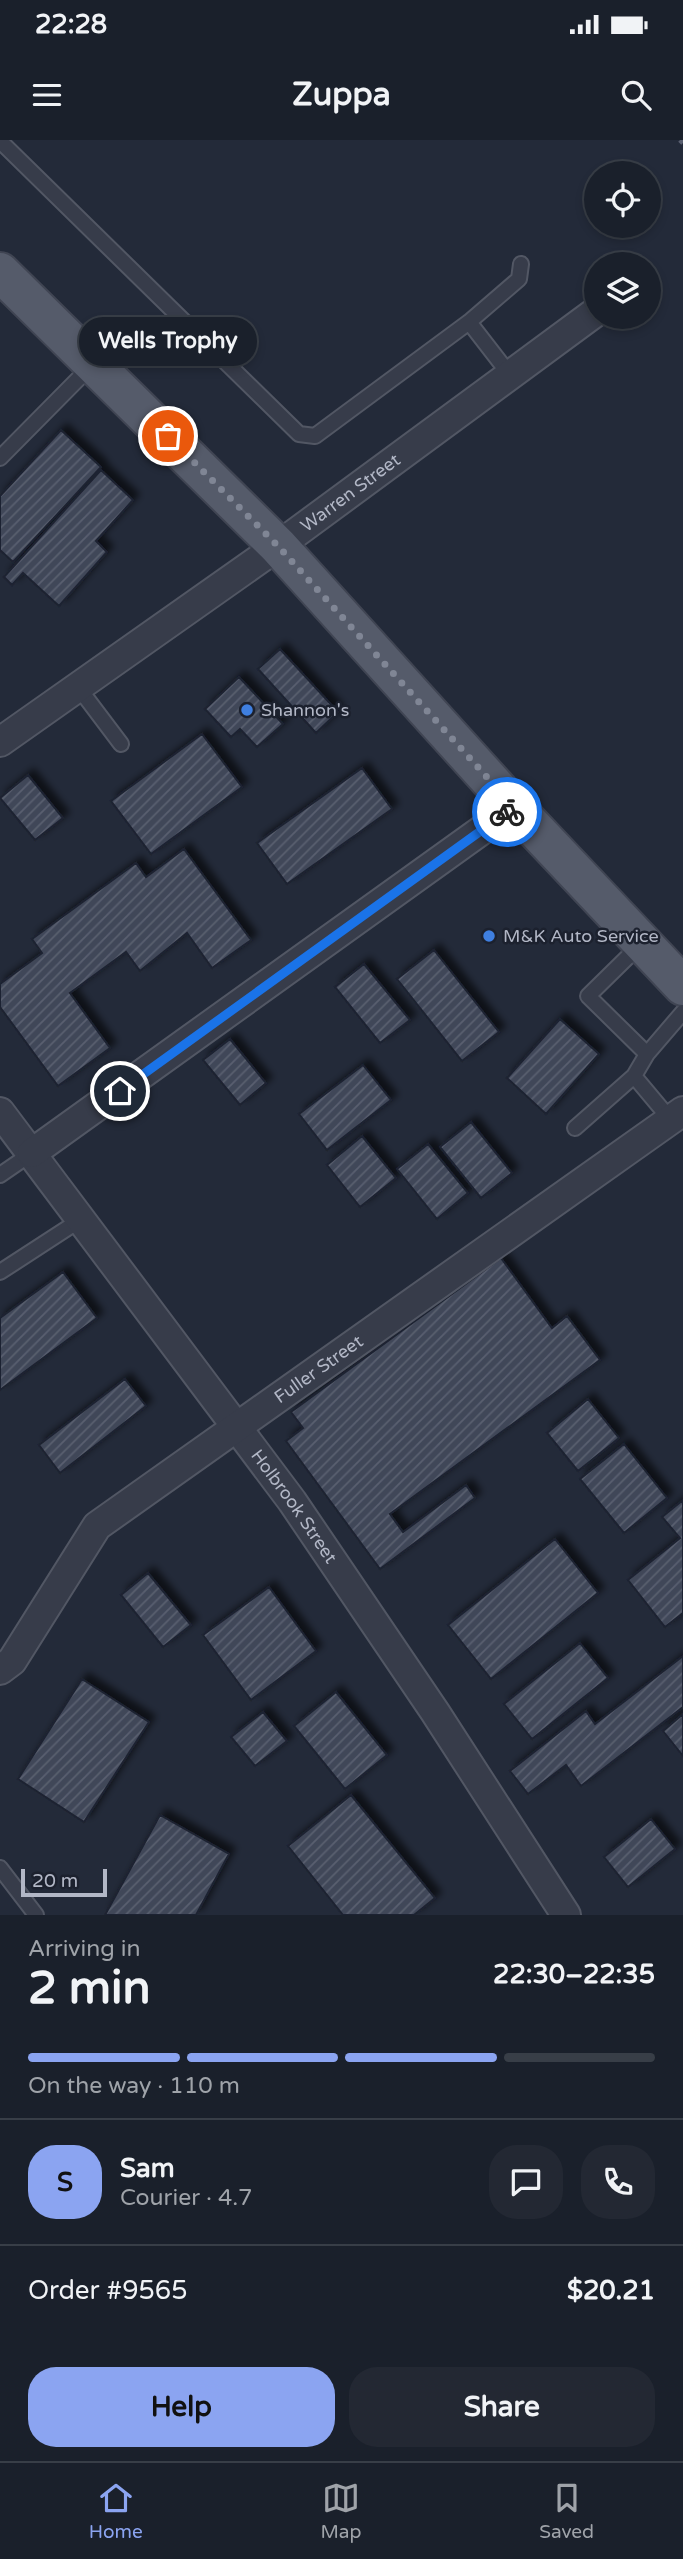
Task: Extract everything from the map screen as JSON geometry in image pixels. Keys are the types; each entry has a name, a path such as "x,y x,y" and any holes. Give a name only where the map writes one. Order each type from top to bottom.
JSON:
{"main road":[{"path":"0,272 278,546 514,807 683,986"}],"street":[{"name":"Warren Street","path":"0,742 278,546 584,321"},
{"path":"32,1153 514,807"},
{"name":"Holbrook Street","path":"0,1112 236,1427 362,1601 566,1915"},
{"name":"Fuller Street","path":"0,1670 12,1661 97,1526 676,1115"}],"lane":[{"path":"0,141 299,434 315,436 469,322 519,279 521,264"},
{"path":"469,322 510,375"},
{"path":"0,458 95,363"},
{"path":"78,687 121,744"},
{"path":"642,943 588,996 647,1054"},
{"path":"575,1128 634,1076 647,1054 683,1012"},
{"path":"634,1076 676,1115"},
{"path":"0,1175 32,1153"},
{"path":"0,1272 80,1220"},
{"path":"0,1868 36,1915"}],"building":[{"path":"61,430 101,467 13,562 0,550 0,496"},
{"path":"101,470 133,500 96,541 107,552 59,606 23,573 12,585 4,577"},
{"path":"280,649 338,712 316,733 258,669"},
{"path":"239,677 283,724 257,747 240,729 231,737 205,709"},
{"path":"202,734 242,787 151,854 111,801"},
{"path":"362,768 392,809 287,884 257,843"},
{"path":"28,775 63,818 35,840 0,798"},
{"path":"184,849 251,940 212,968 187,933 140,971 126,952 70,993 110,1048 58,1086 0,1007 0,984 42,953 32,939 136,863 146,877"},
{"path":"434,950 499,1032 462,1061 397,979"},
{"path":"364,964 410,1020 380,1043 335,987"},
{"path":"560,1019 599,1054 546,1114 507,1078"},
{"path":"230,1039 266,1083 240,1105 203,1060"},
{"path":"363,1065 391,1100 327,1150 299,1114"},
{"path":"471,1122 512,1173 481,1198 440,1147"},
{"path":"362,1136 396,1178 360,1207 327,1165"},
{"path":"428,1144 468,1193 437,1219 397,1169"},
{"path":"501,1258 552,1328 567,1316 600,1360 390,1514 403,1532 466,1485 475,1498 380,1569 286,1441 303,1428 291,1412"},
{"path":"63,1272 97,1318 0,1390 0,1318"},
{"path":"125,1379 146,1406 60,1473 39,1445"},
{"path":"588,1399 619,1438 578,1471 547,1433"},
{"path":"624,1444 667,1498 624,1533 580,1479"},
{"path":"683,1500 683,1613 665,1627 628,1580 680,1538 662,1517"},
{"path":"555,1539 598,1593 491,1679 448,1625"},
{"path":"148,1573 191,1625 163,1647 121,1595"},
{"path":"269,1587 316,1651 251,1700 203,1635"},
{"path":"580,1643 608,1678 532,1739 504,1704"},
{"path":"683,1656 683,1707 581,1786 566,1765 528,1794 510,1771 586,1711 595,1724"},
{"path":"82,1679 149,1722 84,1822 18,1779"},
{"path":"336,1692 387,1755 345,1789 294,1726"},
{"path":"263,1712 287,1741 255,1766 231,1737"},
{"path":"683,1714 683,1756 663,1731"},
{"path":"351,1795 435,1898 414,1915 343,1915 288,1846"},
{"path":"160,1815 229,1854 196,1915 105,1915"},
{"path":"651,1819 675,1849 628,1887 604,1857"}],"railway":[{"path":"680,140 683,143"}],"way so far":[{"path":"168,436 278,546 514,807 507,812"}],"place":[{"name":"Wells Trophy","path":"168,436"},
{"name":"Shannon's","path":"247,710"},
{"name":"M&K Auto Service","path":"489,936"}],"route":[{"path":"120,1091 450,856 507,812"}]}
